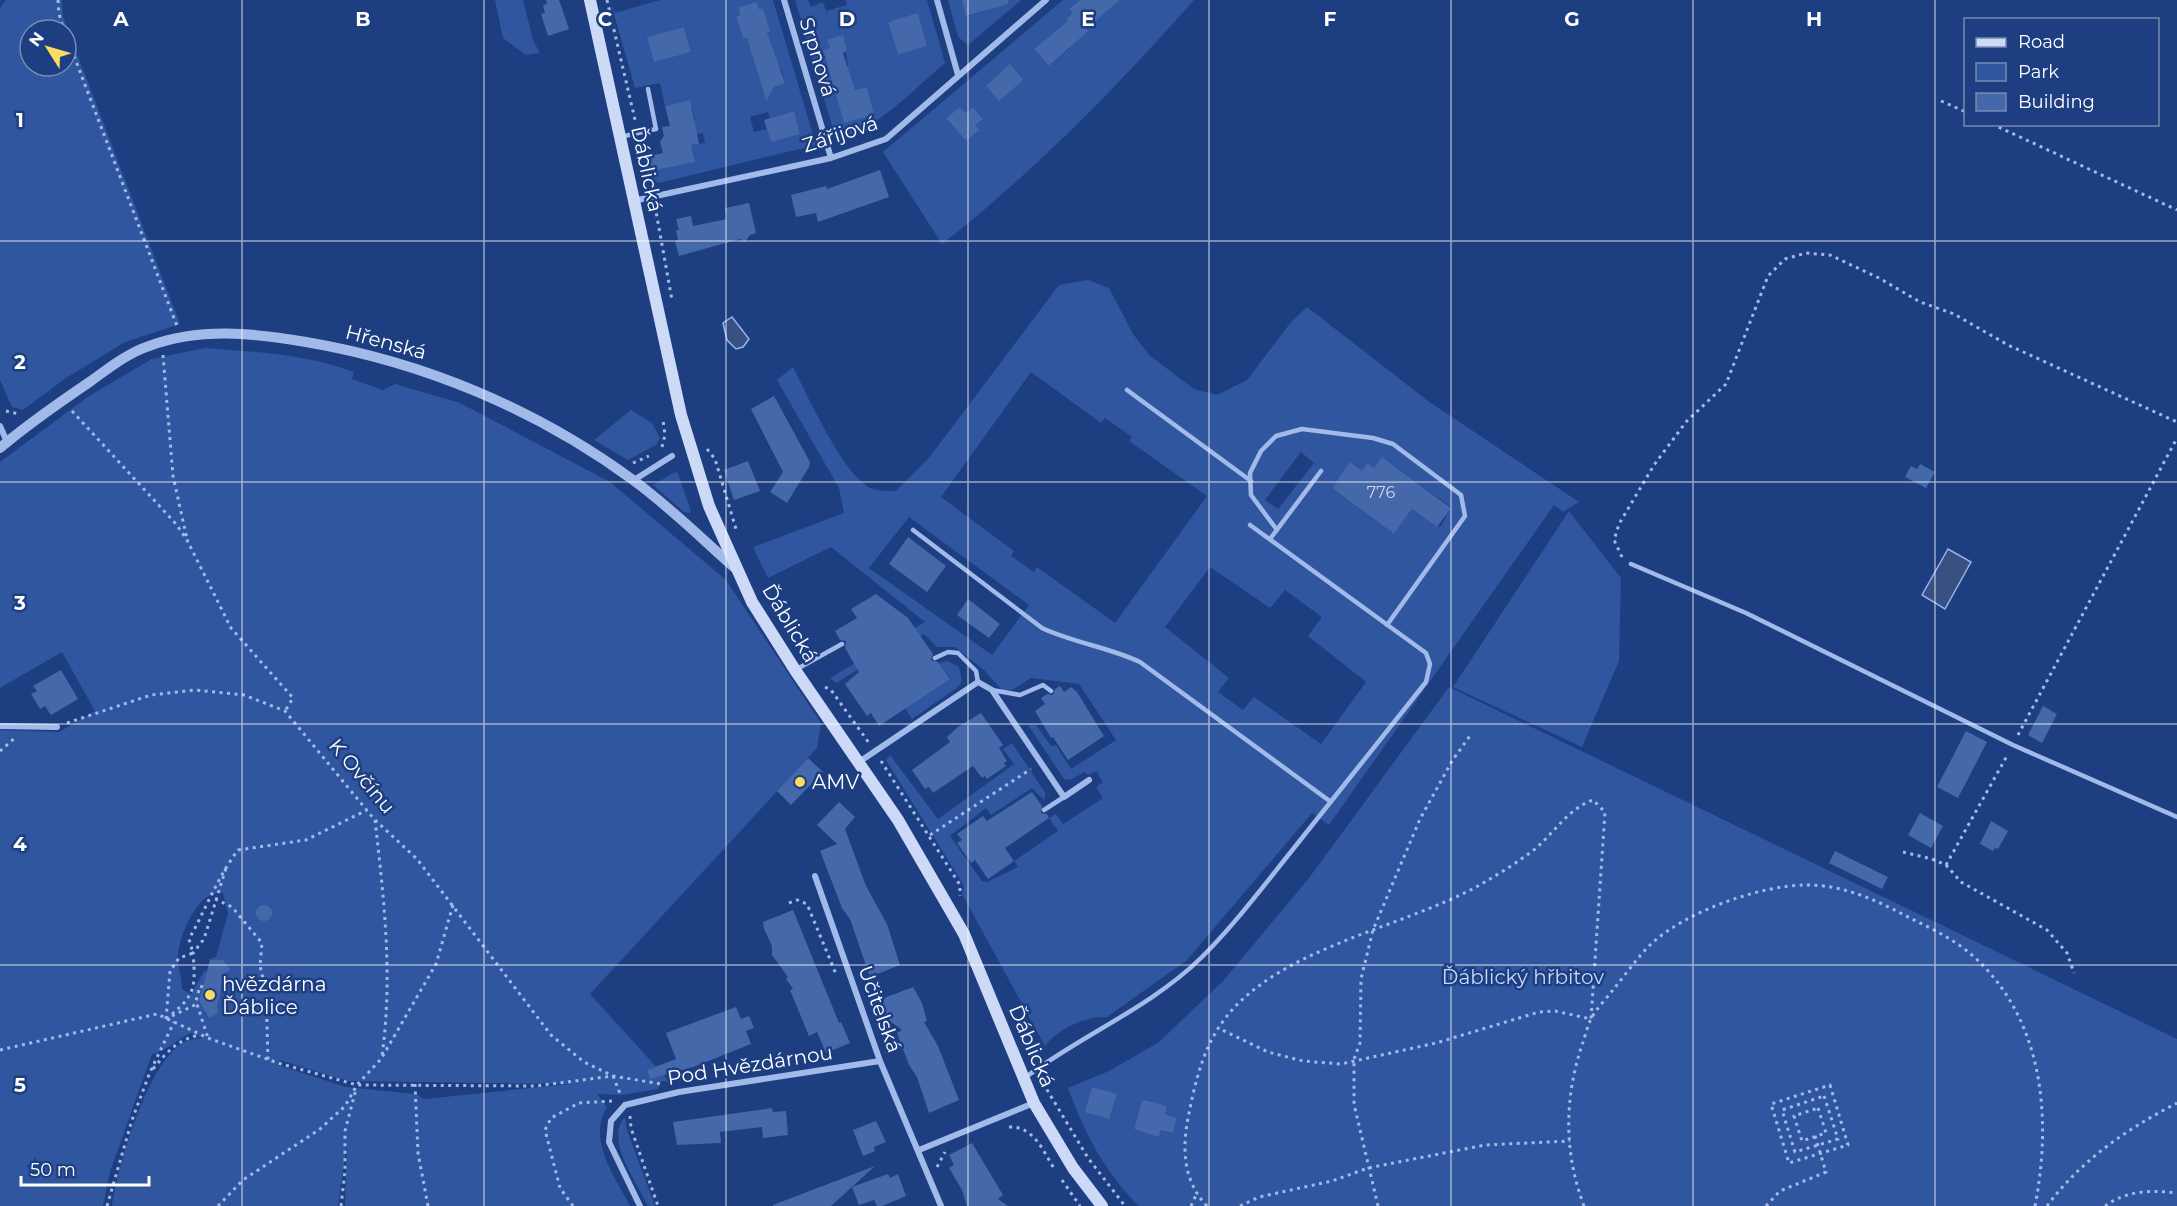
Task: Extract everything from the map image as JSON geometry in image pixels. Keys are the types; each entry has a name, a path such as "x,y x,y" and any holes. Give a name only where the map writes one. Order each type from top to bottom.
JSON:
{"main road":[{"name":"Ďáblická","path":"590,0 690,451 709,507 752,602 795,670 898,820 964,934 1035,1103 1073,1168 1102,1206"}],"street":[{"name":"Srpnová","path":"784,0 831,158"},
{"path":"937,0 958,75"},
{"name":"Zářijová","path":"633,201 831,158 886,139 1046,0"},
{"name":"Hřenská","path":"4,445 62,400 120,361 148,346 217,333 249,333 340,348 413,367 490,397 585,449 634,480 736,569"},
{"path":"0,426 4,445"},
{"path":"634,480 672,456"},
{"path":"859,762 978,682 992,690 1064,797 1089,780"},
{"path":"0,726 57,727"},
{"name":"Učitelská","path":"815,876 880,1061 919,1149 941,1206"},
{"name":"Pod Hvězdárnou","path":"625,1105 679,1092 880,1061"},
{"path":"919,1149 1035,1103"},
{"path":"625,1105 610,1120 609,1142 640,1206"}],"lane":[{"path":"620,137 656,129 648,89"},
{"path":"1127,390 1251,481"},
{"path":"1277,530 1251,495 1250,473 1261,451 1276,436 1302,429 1373,438 1393,444 1461,495 1465,516 1387,625"},
{"path":"1270,539 1321,471"},
{"path":"1024,1079 1053,1056 1109,1026 1150,1000 1202,957 1426,682 1430,664 1426,653 1250,525"},
{"path":"912,530 1042,628 1062,638 1121,653 1140,662 1330,802"},
{"path":"1631,564 1746,613 2013,745 2177,817"},
{"path":"795,670 842,644"},
{"path":"935,658 948,652 958,653 976,671 978,682"},
{"path":"992,690 1020,694 1043,685 1051,691"},
{"path":"1044,810 1064,797"}],"path":[{"path":"58,0 62,18"},
{"path":"607,0 653,197 674,310"},
{"path":"78,66 178,327 169,330"},
{"path":"1941,101 1964,112"},
{"path":"1996,126 2177,210"},
{"path":"1631,564 1621,556 1614,540 1619,524 1654,465 1686,422 1726,384 1768,276 1785,259 1806,253 1830,255 1879,278 1920,302 1954,314 2007,345 2177,422"},
{"path":"163,342 163,375 172,476 188,540 231,628 292,698 285,711"},
{"path":"62,400 188,540"},
{"path":"6,411 21,414"},
{"path":"658,450 663,447 665,435 663,420"},
{"path":"1946,865 2013,745 2177,438"},
{"path":"705,446 715,459 735,519 737,540"},
{"path":"629,464 653,454"},
{"path":"820,685 831,690 874,750 960,885 960,898"},
{"name":"K Ovčínu","path":"57,727 111,706 151,694 195,690 244,695 285,711 374,819 417,860 551,1035 584,1062 613,1076"},
{"path":"0,751 26,728"},
{"path":"1378,1206 1354,1104 1354,1059 1360,1043 1362,979 1373,930 1420,819 1452,761 1472,733"},
{"path":"930,836 1042,762"},
{"path":"1207,1206 1196,1195 1184,1162 1188,1118 1197,1075 1218,1028 1252,989 1281,970 1373,930 1444,905 1496,876 1534,849 1579,804 1593,800 1605,812 1591,1019 1570,1086 1567,1120 1574,1179 1584,1206"},
{"path":"166,1019 188,1002 195,978 193,953 189,939 227,864 238,850 306,840 367,810"},
{"path":"374,819 387,932 387,1018 381,1059"},
{"path":"1903,852 1946,865 1961,882 2047,930 2067,953 2074,973"},
{"path":"166,1019 170,971 179,958 193,953 204,939 227,864"},
{"path":"1591,1019 1652,943 1695,915 1732,900 1767,891 1806,885 1843,888 1880,902 1934,930 1972,955 1994,978 2012,1006 2032,1049 2041,1086 2043,1163 2035,1206"},
{"path":"215,899 232,907 262,943 260,966 266,991 268,1060"},
{"path":"789,903 797,900 807,904 838,979"},
{"path":"218,1206 243,1180 320,1129 345,1106 357,1085 381,1059 436,964 453,905"},
{"path":"202,987 200,986 197,1004 208,1038"},
{"path":"166,1019 197,1004"},
{"path":"1218,1028 1268,1052 1303,1061 1341,1064 1354,1059 1436,1043 1539,1012 1555,1011 1591,1019"},
{"path":"0,1050 157,1014 208,1038 268,1060 357,1085 536,1086 613,1076 666,1085 679,1092"},
{"path":"107,1206 132,1120 150,1072 174,1023"},
{"path":"150,1072 170,1048 183,1038 201,1035"},
{"path":"1036,1070 1088,1158 1125,1206"},
{"path":"613,1076 625,1105 658,1206"},
{"path":"415,1084 418,1153 428,1206"},
{"path":"341,1206 345,1171 345,1131 357,1085"},
{"path":"1830,1085 1848,1145 1820,1154 1789,1163 1771,1104 1830,1085"},
{"path":"1824,1096 1838,1139 1817,1146 1795,1152 1782,1110 1824,1096"},
{"path":"573,1206 560,1188 551,1156 546,1130 551,1118 579,1102 614,1101 625,1105"},
{"path":"2047,1206 2068,1178 2131,1127 2177,1103"},
{"path":"1818,1108 1826,1133 1815,1136 1802,1141 1794,1116 1818,1108"},
{"path":"1001,1129 1010,1126 1023,1127 1031,1133 1080,1206"},
{"path":"1766,1206 1780,1191 1826,1172 1815,1136"},
{"path":"1240,1206 1260,1197 1332,1181 1368,1168 1485,1145 1570,1142"},
{"path":"937,1173 937,1164 943,1153 948,1150"},
{"path":"2105,1206 2137,1192 2154,1190 2177,1193"},
{"path":"1191,1206 1196,1195"}],"green space":[{"path":"6,0 62,0 63,18 18,18 18,78 78,78 78,56 180,324 125,342 66,378 23,410 12,407 0,380 0,8"},
{"path":"495,0 523,0 533,40 540,53 526,55 503,38"},
{"path":"610,0 615,13 660,0 773,0 816,145 659,183 654,180 652,171 695,162 691,145 705,143 703,133 689,136 687,122 695,120 690,101 665,106 660,83 635,88","holes":["757,2 759,9 763,8 769,32 743,39 736,16 740,15 738,7","684,27 691,52 654,61 648,37","754,61 775,69 781,68 785,83 771,87 767,94 763,92","793,111 800,133 771,142 767,129 754,132 750,117 768,112 770,118"]},
{"path":"795,0 808,0 811,7 823,2 826,11 847,5 845,0 927,0 945,63 869,126 839,140 835,136","holes":["918,14 927,46 898,55 888,22","843,36 848,66 830,72 825,58 822,59 820,55 824,54 823,50 830,48 828,40","866,87 874,115 844,123 836,95"]},
{"path":"948,0 962,0 967,16 988,10 996,0 1021,0 968,45 958,37"},
{"path":"1063,0 1080,0 1070,9 1073,13 1066,19 1081,36 1107,0 1194,0 1074,128 1009,188 942,244 883,152","holes":["1056,31 1070,48 1049,66 1034,49","960,107 966,113 973,107 982,118 975,125 980,130 966,141 946,118"]},
{"path":"1088,280 1109,288 1133,334 1149,355 1194,389 1217,395 1247,380 1291,322 1307,307 1428,401 1579,502 1563,512 1554,505 1329,825 1312,813 1187,960 1107,1017 1081,1021 1057,1034 1045,1046 962,894 964,886 886,760 890,755 938,819 1014,764 1003,749 1012,743 1046,794 1044,800 1032,788 991,815 986,808 950,836 982,881 987,882 1018,867 1014,861 1058,831 1049,818 1056,814 1063,824 1103,798 1096,787 1103,782 1096,771 1088,775 1085,772 1070,780 1064,779 1028,725 1036,725 1051,746 1056,745 1071,769 1116,740 1079,684 1031,678 1012,690 1002,690 984,670 955,647 937,647 924,634 883,660 880,656 836,683 830,678 925,622 831,547 768,578 753,547 844,513 839,488 777,380 793,367 828,435 851,470 862,482 873,489 896,491 928,459 1059,285","holes":["1031,372 1101,423 1105,418 1132,437 1129,441 1207,496 1115,623 1037,567 1034,572 1011,556 1014,551 941,497","1301,452 1314,463 1278,509 1265,500","1383,458 1451,507 1441,526 1437,527 1412,509 1394,534 1332,488 1350,463 1362,471 1374,468","909,517 1029,605 992,655 869,568","1210,567 1270,608 1285,590 1322,617 1308,636 1366,682 1321,744 1254,697 1243,710 1218,692 1229,678 1165,627"]},
{"path":"205,348 280,355 336,366 354,372 352,379 383,390 395,384 460,403 610,482 726,580 821,723 817,748 590,994 670,1082 661,1081 658,1089 622,1095 597,1094 607,1107 600,1133 605,1158 630,1206 345,1206 347,1143 338,1206 112,1206 136,1117 158,1071 171,1053 184,1042 202,1038 191,1033 152,1054 110,1172 103,1206 0,1206 0,730 59,732 95,711 62,652 0,688 0,462 89,396 152,359","holes":["223,893 228,913 216,957 207,960 224,962 228,968 216,1007 209,1016 205,1013 205,1005 199,1003 207,972 204,971 191,994 182,989 178,953 192,915 210,895","279,1060 348,1081 570,1084 424,1099 416,1094 346,1087 278,1065"]},
{"path":"631,410 652,423 660,438 656,445 628,460 594,440"},
{"path":"677,471 690,513 684,512 653,485"},
{"path":"1569,511 1621,578 1619,661 1582,747 1453,687"},
{"path":"947,661 959,667 962,681 958,687 912,719 905,708 950,678 939,663"},
{"name":"Ďáblický hřbitov","path":"1449,687 2177,1039 2177,1206 1139,1206 1106,1166 1081,1120 1068,1088 1109,1071 1159,1042 1223,981 1309,878","holes":["1142,1101 1164,1105 1167,1109 1162,1113 1177,1118 1173,1133 1157,1129 1159,1135 1155,1136 1134,1129 1135,1124 1138,1125"]},
{"path":"625,1117 627,1130 655,1206 648,1206 624,1161 618,1137"}],"shaded area":[{"path":"732,317 749,339 743,347 736,349 727,340 723,323"},
{"path":"1948,549 1971,562 1945,609 1922,595"}],"building":[{"path":"546,0 559,0 569,29 548,36 541,14 545,13 543,5 547,4"},
{"path":"962,0 1008,0 1008,4 966,16"},
{"path":"1080,0 1120,0 1086,29 1088,31 1049,66 1034,49 1068,21 1066,19 1073,13 1069,9"},
{"path":"757,2 759,9 763,8 770,32 767,32 785,83 774,87 766,101 747,38 743,39 736,16 740,15 738,7"},
{"path":"918,13 927,46 898,55 888,22"},
{"path":"684,27 691,52 654,62 647,37"},
{"path":"843,35 847,51 843,53 855,90 867,87 874,115 844,123 823,50 830,48 827,40"},
{"path":"1010,64 1023,80 999,101 986,86"},
{"path":"690,100 699,144 691,145 695,162 652,171 649,156 663,153 660,142 664,136 662,127 670,126 665,106"},
{"path":"960,107 966,113 973,107 983,119 975,125 980,130 966,141 946,118"},
{"path":"794,111 800,134 771,142 764,120"},
{"path":"880,170 889,197 818,222 816,213 796,217 791,195 826,186 827,189"},
{"path":"749,203 756,233 750,235 745,242 740,239 679,256 675,241 678,240 676,230 679,230 676,219 691,216 693,226 727,219 725,208"},
{"path":"774,396 810,462 787,503 770,492 783,472 751,409"},
{"path":"1382,457 1451,508 1437,527 1412,509 1394,534 1332,488 1350,462 1362,471 1367,463 1374,468"},
{"path":"748,461 760,491 734,500 724,470"},
{"path":"1920,464 1935,472 1926,488 1905,477 1911,466 1917,469"},
{"path":"908,537 946,566 927,592 889,564"},
{"path":"876,594 908,618 933,654 931,660 938,662 950,679 879,726 871,713 867,716 845,684 859,672 845,648 846,641 840,640 835,631 857,618 851,609"},
{"path":"968,599 1000,624 989,638 957,615"},
{"path":"61,670 78,699 51,715 45,706 40,709 31,694 37,691 33,686"},
{"path":"1060,686 1064,692 1071,687 1077,692 1104,736 1068,760 1053,737 1051,738 1035,711 1045,704 1041,698 1047,694 1053,695 1055,689"},
{"path":"2043,706 2057,714 2042,743 2028,735"},
{"path":"981,713 1003,745 999,748 1007,761 1004,763 1006,766 987,779 985,776 982,778 973,766 933,793 929,787 925,789 912,770 950,742 947,737 958,727"},
{"path":"1966,731 1987,742 1958,798 1937,787"},
{"name":"AMV","path":"808,758 823,772 791,805 777,791"},
{"path":"1032,792 1042,806 1041,813 1047,814 1049,818 1005,848 1014,861 988,879 975,860 971,863 957,843 962,840 957,834 983,816 987,821"},
{"path":"839,802 855,817 845,829 866,886 887,924 900,965 870,977 850,919 842,908 820,851 837,844 817,825"},
{"path":"1920,813 1943,826 1931,848 1908,835"},
{"path":"1991,821 2008,831 1998,849 1995,848 1993,851 1980,844"},
{"path":"1835,851 1888,877 1882,889 1829,863"},
{"path":"261,905 267,905 272,913 270,919 261,921 256,916 256,910"},
{"path":"793,910 839,1023 841,1022 850,1043 826,1053 817,1032 809,1036 790,990 793,989 786,979 788,977 772,955 772,946 764,929 763,922"},
{"name":"hvězdárna Ďáblice","path":"210,960 223,960 230,969 225,975 217,1006 218,1013 209,1018 199,1001"},
{"path":"913,987 922,1003 927,1021 924,1022 938,1046 959,1100 929,1113 917,1077 909,1065 897,1033 902,1030 886,1018 879,1000"},
{"path":"736,1007 741,1019 749,1016 754,1028 746,1031 751,1044 693,1067 650,1079 647,1070 676,1059 666,1033"},
{"path":"1092,1087 1117,1094 1109,1119 1085,1112"},
{"path":"1142,1101 1164,1105 1167,1108 1165,1114 1177,1118 1173,1133 1160,1130 1159,1136 1155,1136 1134,1129"},
{"path":"772,1108 773,1112 786,1111 788,1135 763,1138 762,1127 720,1132 721,1143 677,1145 673,1122"},
{"path":"876,1121 886,1142 874,1147 875,1151 863,1156 853,1130"},
{"path":"972,1143 1003,1195 998,1199 1008,1206 967,1206 962,1190 949,1168 954,1165 949,1155"},
{"path":"875,1166 831,1206 773,1206 773,1205"},
{"path":"888,1174 890,1178 898,1174 906,1196 882,1206 877,1206 874,1200 859,1205 852,1187"}],"place":[{"name":"AMV","path":"800,782"},
{"name":"hvězdárna Ďáblice","path":"210,995"}]}
